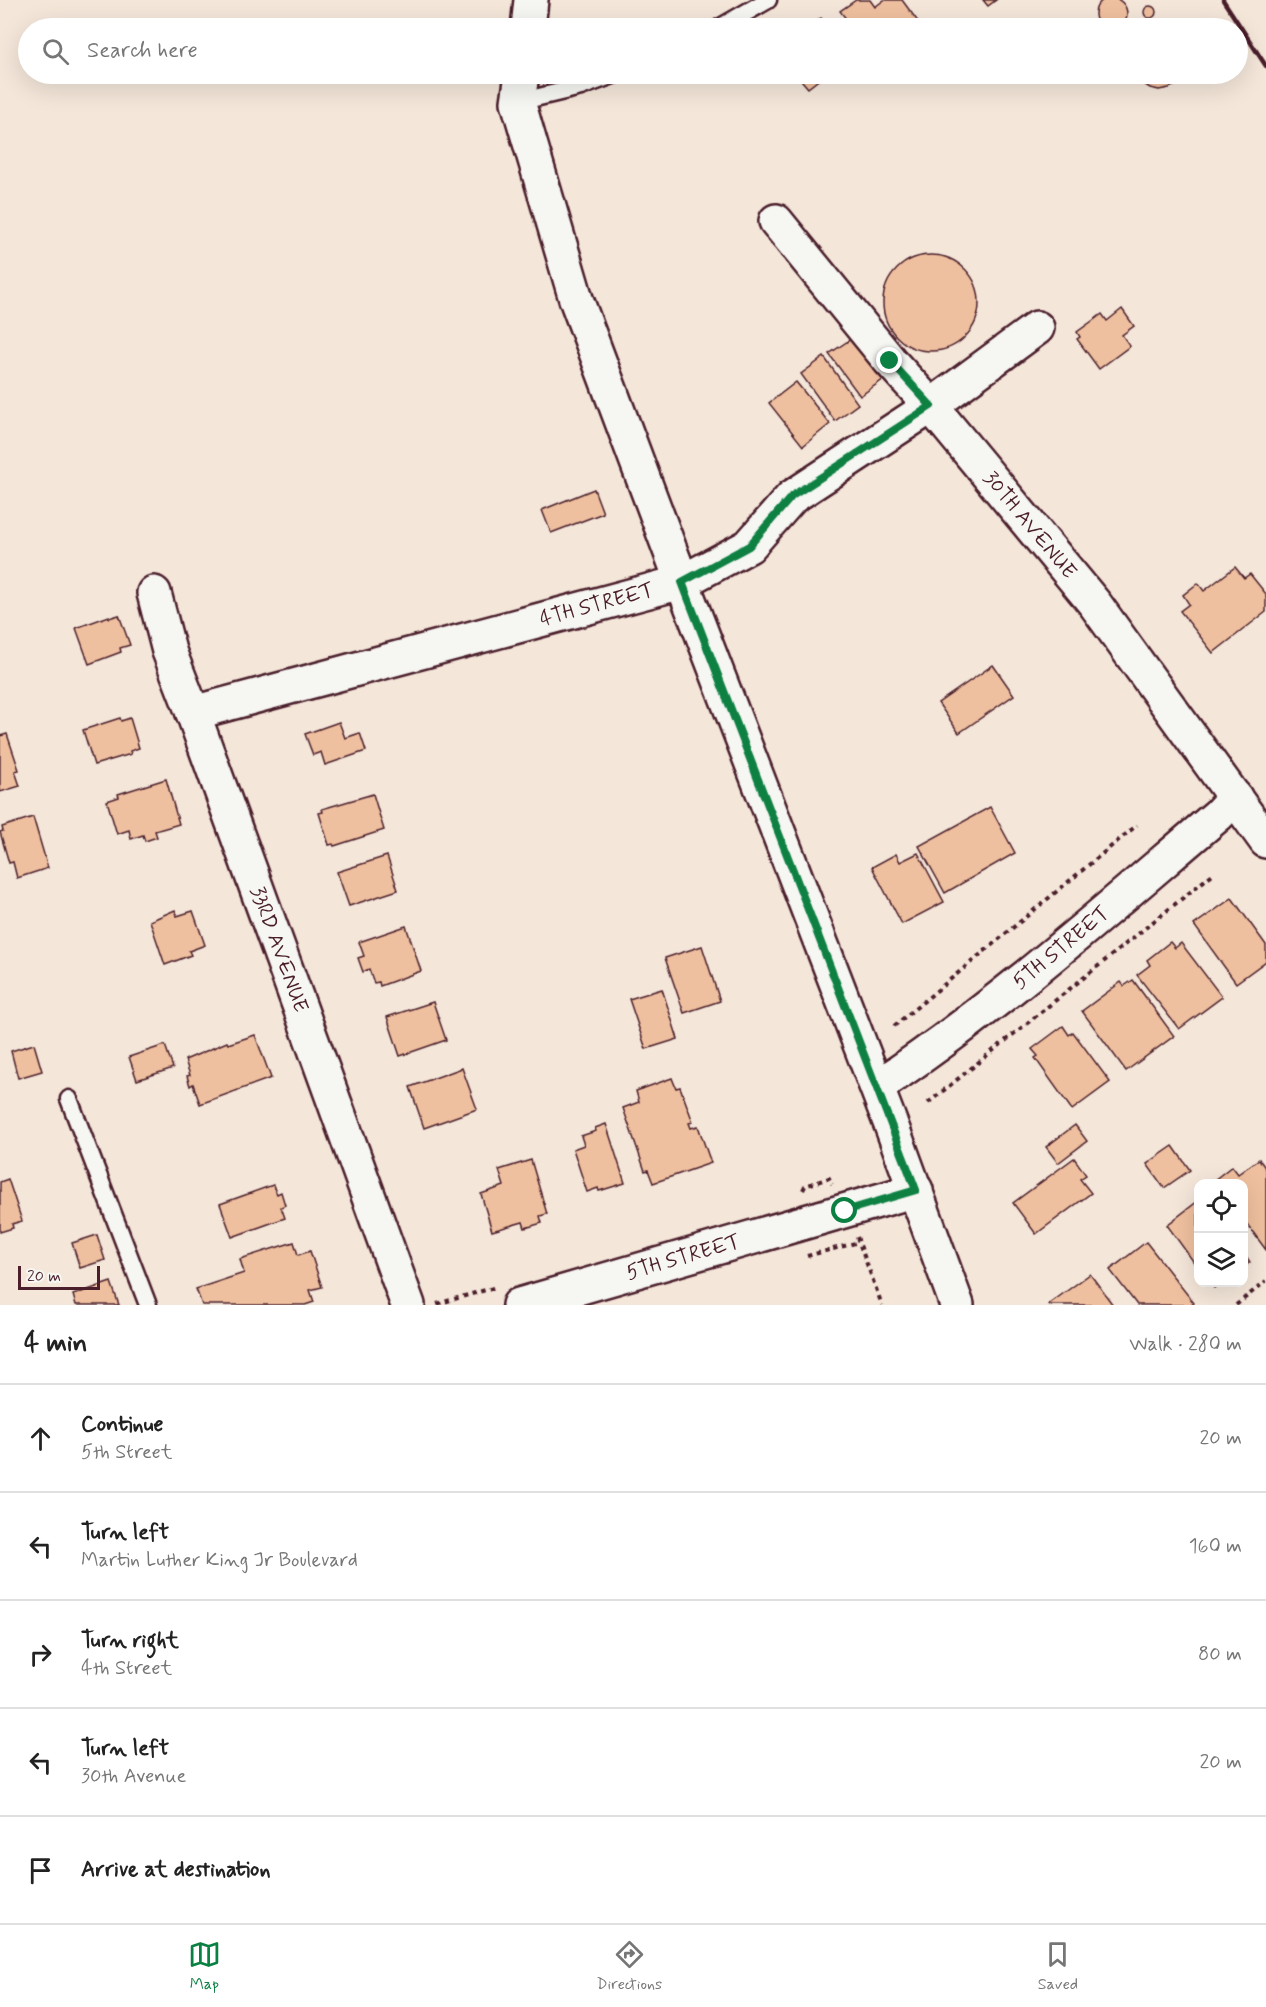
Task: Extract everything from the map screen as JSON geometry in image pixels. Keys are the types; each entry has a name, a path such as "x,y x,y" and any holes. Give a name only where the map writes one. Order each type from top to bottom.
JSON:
{"street":[{"path":"529,18 531,0"},
{"path":"520,88 576,299 682,582 877,1087 957,1305"},
{"name":"30TH AVENUE","path":"776,221 890,361 931,406 1095,604 1266,841"},
{"name":"4TH STREET","path":"194,713 682,582 749,546 792,496 931,406 1037,328"},
{"name":"33RD AVENUE","path":"154,593 169,651 194,713 408,1305"},
{"name":"5TH STREET","path":"877,1087 922,1057 1012,988 1236,798"},
{"name":"5TH STREET","path":"519,1305 916,1190"}],"lane":[{"path":"736,18 768,0"},
{"path":"520,88 580,87 588,84"},
{"path":"69,1099 148,1305"}],"path":[{"path":"894,1026 1137,825"},
{"path":"928,1103 1215,872"},
{"path":"1236,1305 1266,1281"}],"building":[{"path":"1105,-1 1117,-1 1126,8 1126,18 1096,18 1096,8"},
{"path":"856,0 870,0 875,7 884,0 902,0 915,18 845,18 840,11"},
{"path":"983,0 996,0 988,6"},
{"path":"1152,6 1156,12 1152,18 1148,18 1144,10"},
{"path":"1144,84 1178,84 1159,90"},
{"path":"931,255 949,259 965,269 975,285 979,303 975,321 965,337 949,347 931,351 913,347 897,337 887,321 883,303 887,285 897,269 913,259"},
{"path":"1122,309 1134,326 1122,335 1130,346 1099,369 1077,339 1080,337 1077,332 1102,314 1107,321"},
{"path":"854,337 884,379 860,396 829,354"},
{"path":"824,357 858,404 835,421 801,374"},
{"path":"796,382 830,424 803,446 769,403"},
{"path":"594,489 603,513 551,533 542,510"},
{"path":"1235,567 1244,578 1250,574 1266,594 1266,612 1213,653 1180,611 1189,604 1183,595 1198,583 1204,591"},
{"path":"119,615 130,645 120,648 121,652 89,664 76,628 109,616 109,618"},
{"path":"993,665 1014,695 959,733 938,703"},
{"path":"120,718 121,721 130,718 139,748 130,751 131,754 94,765 83,730"},
{"path":"339,722 345,738 360,733 366,751 325,765 321,752 313,755 305,734"},
{"path":"7,734 19,770 15,771 20,786 0,792 0,736"},
{"path":"166,779 179,824 155,831 157,837 145,841 143,835 131,839 129,830 117,834 107,801 119,797 118,794"},
{"path":"373,794 384,830 334,846 329,845 319,813 323,812 322,809"},
{"path":"990,807 1015,853 945,893 919,846"},
{"path":"33,817 48,868 17,878 13,862 9,863 0,832 3,831 2,827"},
{"path":"918,853 944,902 902,924 872,867 896,854 900,862"},
{"path":"387,856 398,890 349,906 337,872"},
{"path":"1232,898 1266,945 1266,961 1236,983 1194,925"},
{"path":"175,910 177,916 193,911 205,945 189,951 191,955 165,965 150,921"},
{"path":"406,926 421,971 380,986 379,982 374,983 369,969 363,972 358,958 364,956 359,942"},
{"path":"1170,942 1175,948 1181,943 1222,997 1179,1029 1137,975 1150,965 1147,960"},
{"path":"702,946 720,1001 684,1013 665,958"},
{"path":"1133,980 1174,1036 1126,1071 1082,1011 1121,982 1124,986"},
{"path":"662,989 678,1039 646,1049 629,999"},
{"path":"433,1002 446,1040 400,1056 387,1017"},
{"path":"1063,1026 1069,1035 1073,1032 1110,1082 1072,1110 1035,1058 1038,1056 1032,1049"},
{"path":"255,1035 271,1078 200,1104 193,1084 190,1086 187,1076 190,1075 185,1060 227,1042 228,1044"},
{"path":"34,1044 42,1071 18,1078 11,1051"},
{"path":"165,1045 173,1068 137,1080 129,1057"},
{"path":"462,1068 477,1109 424,1128 410,1087"},
{"path":"672,1078 676,1088 680,1087 693,1122 689,1123 691,1128 698,1126 711,1163 653,1183 648,1170 645,1171 623,1108 639,1102 636,1091"},
{"path":"606,1124 625,1183 587,1192 573,1149 584,1145 581,1136 596,1131 595,1128"},
{"path":"1075,1125 1087,1141 1058,1163 1046,1147"},
{"path":"1173,1146 1190,1170 1164,1188 1147,1164"},
{"path":"1074,1158 1086,1175 1080,1179 1091,1193 1036,1234 1013,1203"},
{"path":"1259,1159 1266,1169 1266,1250 1248,1225 1248,1179 1215,1179 1232,1166 1238,1174"},
{"path":"531,1160 547,1214 540,1216 542,1223 525,1228 523,1222 492,1231 481,1194 504,1186 499,1170"},
{"path":"8,1179 22,1221 12,1224 13,1228 0,1232 0,1182"},
{"path":"273,1185 277,1194 281,1192 285,1205 281,1207 285,1218 232,1237 220,1204"},
{"path":"1194,1204 1194,1262 1167,1225"},
{"path":"97,1235 105,1260 80,1268 72,1243"},
{"path":"294,1242 298,1255 310,1251 322,1287 310,1290 314,1302 305,1305 202,1305 196,1289 244,1273 240,1259"},
{"path":"1146,1242 1194,1303 1191,1305 1137,1305 1110,1270"},
{"path":"1090,1274 1113,1305 1049,1304"},
{"path":"111,1282 119,1305 76,1305 73,1295"}],"railway":[{"path":"1223,0 1235,18"},
{"path":"1248,38 1266,66"}],"route":[{"path":"845,1211 916,1190 682,582 749,546 792,496 931,406 890,361"}]}
